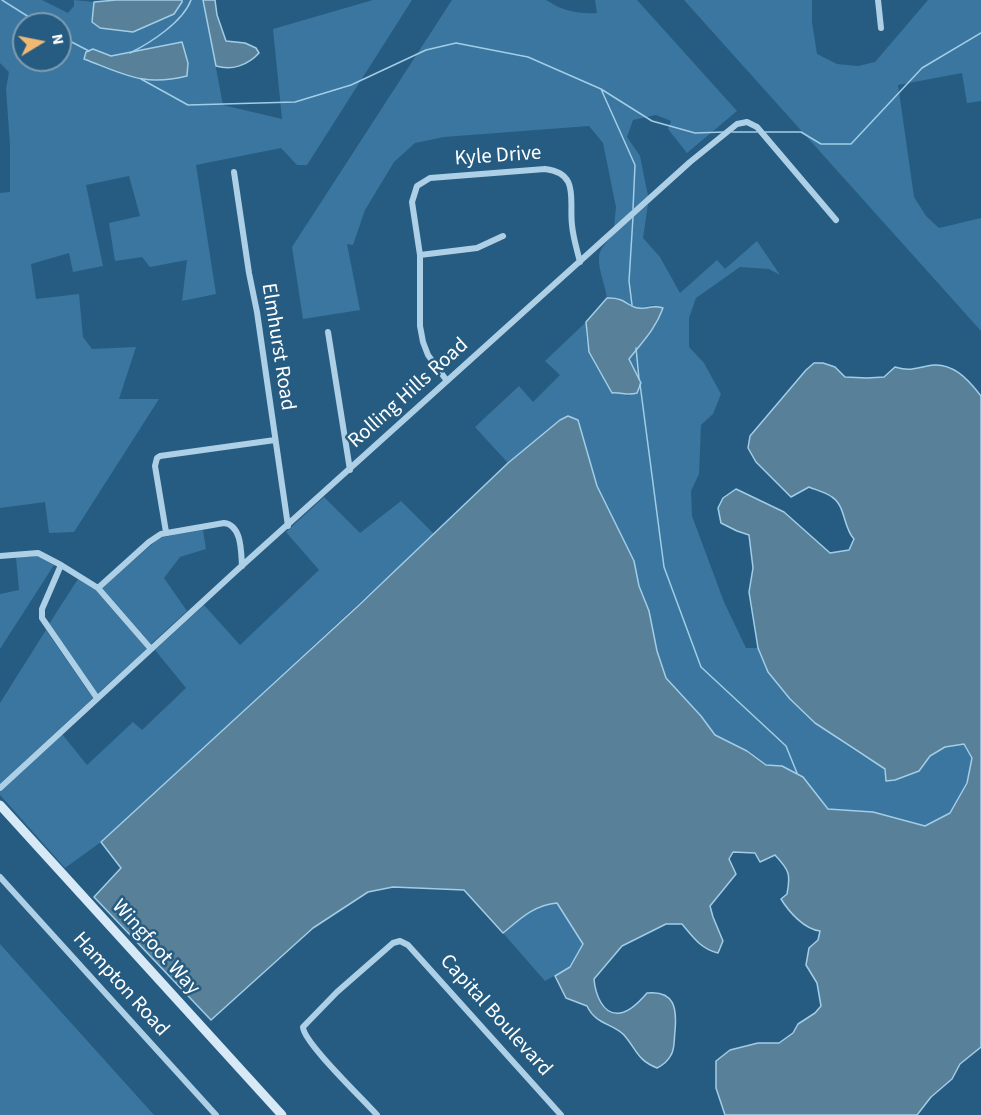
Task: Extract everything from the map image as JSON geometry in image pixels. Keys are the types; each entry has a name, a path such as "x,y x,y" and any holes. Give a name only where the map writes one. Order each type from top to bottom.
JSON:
{"street":[{"path":"878,0 881,28"},
{"name":"Rolling Hills Road","path":"0,788 242,566 731,128 743,122 752,123 757,127 836,220"},
{"name":"Kyle Drive","path":"447,381 431,361 423,342 420,326 420,255 412,202 414,191 421,182 430,178 545,169 560,173 570,185 573,196 573,232 580,262"},
{"name":"Elmhurst Road","path":"234,172 288,526"},
{"path":"420,255 477,248 503,236"},
{"path":"328,332 350,470"},
{"path":"166,532 155,466 160,456 275,440"},
{"path":"98,588 149,542 166,532 224,523 232,525 237,531 242,566"},
{"path":"0,556 38,553 61,565 98,588 151,649"},
{"path":"61,565 42,609 42,618 97,699"},
{"name":"Wingfoot Way","path":"0,805 282,1115"},
{"name":"Hampton Road","path":"0,877 216,1115"},
{"name":"Capital Boulevard","path":"377,1115 316,1049 303,1030 304,1023 393,943 403,941 561,1115"}],"shaded area":[{"path":"0,0 42,0 66,12 12,12 12,72 72,72 72,12 69,12 74,6 74,0 94,2 92,22 100,28 133,32 174,14 182,0 203,0 223,105 282,119 273,29 373,0 412,0 307,165 297,165 281,148 196,165 216,294 182,301 187,260 150,267 142,257 115,261 109,223 140,216 129,176 86,185 103,266 73,272 69,253 31,264 36,299 79,294 83,337 92,349 136,347 119,399 159,399 74,532 49,533 45,502 0,508 0,193 10,192 10,145 6,89 9,72 0,63","holes":["182,42 142,80 93,49 111,56"]},
{"path":"182,0 182,2 174,14 133,32 100,28 92,22 94,2"},
{"path":"203,0 215,0 217,15 226,41 245,43 256,48 259,53 250,61 239,66 228,68 216,66"},
{"path":"452,0 546,0 564,9 597,13 595,0 637,0 737,111 687,153 668,129 671,121 656,115 633,120 627,137 640,156 648,196 614,227 616,207 603,143 589,126 444,137 415,143 394,162 365,210 353,245 347,244 360,310 303,319 292,247"},
{"path":"684,0 812,0 812,22 817,54 837,64 858,66 875,62 928,0 981,0 981,101 967,103 962,73 898,85 914,197 926,216 939,228 981,218 981,331"},
{"path":"182,42 188,63 187,76 172,79 134,77 84,59 86,52 93,49 111,56"},
{"path":"648,204 643,238 660,257 680,293 717,260 725,269 757,241 780,275 769,269 740,267 696,298 689,318 689,347 704,363 721,394 713,414 701,425 699,474 691,491 692,516 724,602 746,648 758,648 768,671 794,703 822,727 885,769 887,781 919,771 930,756 945,747 964,744 972,758 967,782 950,813 925,826 873,812 828,809 782,766 766,765 747,750 715,735 666,678 634,561 597,486 578,420 560,420 508,463 475,427 519,386 533,402 560,375 545,361 586,322 590,353 612,393 618,392 629,396 636,372 629,359 638,348 654,305 639,308 618,298 607,298 599,256 612,236"},
{"path":"607,298 622,300 639,308 663,308 652,329 629,359 641,383 637,393 612,393 589,352 586,322"},
{"path":"814,363 835,367 845,377 867,378 884,377 895,367 914,369 944,366 965,377 981,396 981,1047 960,1064 952,1079 931,1097 917,1115 725,1115 716,1088 716,1061 730,1050 758,1043 779,1043 821,1006 817,983 806,965 809,948 818,940 820,931 803,923 781,899 787,894 789,877 775,855 760,862 755,853 733,852 729,859 736,874 710,906 723,941 718,953 702,945 682,924 666,924 622,946 594,979 601,1002 608,1011 614,1013 628,1010 647,993 656,993 669,998 675,1015 673,1050 667,1061 657,1068 645,1062 624,1035 595,1017 587,1006 566,998 555,976 570,967 583,944 557,903 534,910 503,933 464,890 393,887 368,892 313,928 211,1020 94,897 121,868 101,842 358,606 508,463 568,416 578,420 597,486 634,561 666,678 715,735 747,751 766,765 782,766 803,777 828,809 873,812 925,826 950,813 967,783 972,758 964,744 945,747 930,756 919,771 886,781 885,769 815,723 790,699 768,672 758,648 749,592 753,568 749,535 721,523 718,508 723,498 736,489 784,512 830,553 849,550 854,539 837,501 809,487 791,497 756,462 748,448 750,436"},
{"path":"324,497 360,533 401,501 434,534 101,842 65,868 0,795 0,792 62,734 87,765 133,722 142,730 186,688 155,650 204,605 240,645 319,570 286,532"},
{"path":"203,530 206,549 180,557 164,578 187,611 151,644 102,588 157,540"},
{"path":"37,556 54,565 0,649 0,594 19,590 16,557"},
{"path":"78,579 96,590 147,649 97,694 49,624"},
{"path":"46,630 93,698 0,784 0,703"},
{"path":"557,903 583,944 571,967 545,981 503,933 543,904"},
{"path":"0,944 154,1115 0,1115"}],"waterway":[{"path":"2,0 21,12"},
{"path":"130,53 156,38 173,24 191,0"},
{"path":"765,132 801,132 821,144 851,144 922,68 981,33"},
{"path":"72,42 89,51"},
{"path":"141,79 188,105 295,102 351,85 426,50 456,43 528,57 601,89 635,165 633,209"},
{"path":"601,89 652,121 695,133 724,132"},
{"path":"732,132 757,132"},
{"path":"632,305 629,281 633,217"},
{"path":"636,348 639,379"},
{"path":"640,384 664,567 701,667 786,746 797,773"}]}
